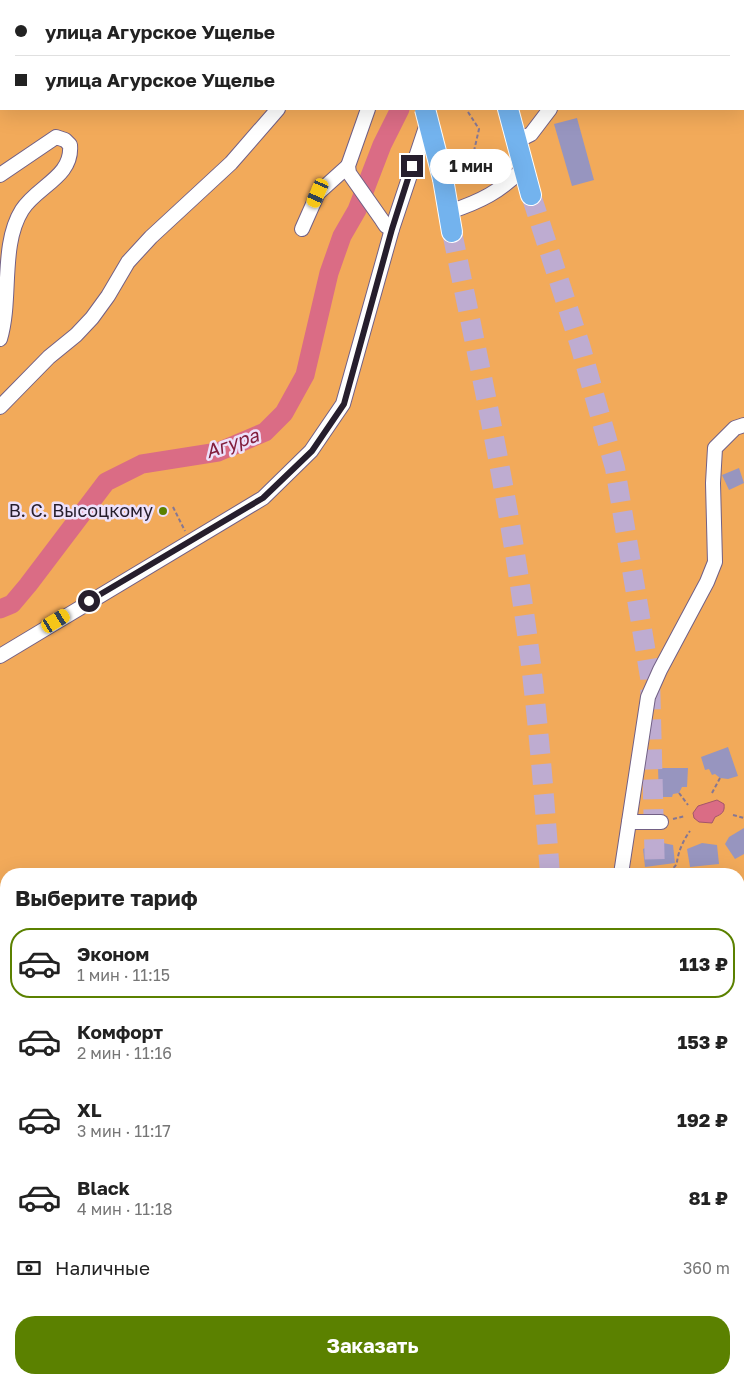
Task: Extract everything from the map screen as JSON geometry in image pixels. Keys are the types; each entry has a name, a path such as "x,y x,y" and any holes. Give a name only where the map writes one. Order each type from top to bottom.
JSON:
{"highway":[{"path":"425,110 443,179 452,232"},
{"path":"508,110 531,195"}],"street":[{"path":"0,407 92,318 108,296 128,262 151,237 231,163 277,110"},
{"path":"302,229 318,193 349,170 368,110"},
{"path":"0,656 263,498 312,451 344,404 392,229 417,150 434,110"},
{"path":"516,141 531,134 549,110"},
{"path":"0,175 56,137 65,140 70,145 68,165 58,176 39,190 22,210 12,232 7,310 0,339"},
{"path":"449,212 475,204 503,188 524,168"},
{"path":"349,170 386,226 392,229"},
{"path":"622,868 648,697 660,670 708,582 715,562 713,483 715,448 734,428 744,425"},
{"path":"629,822 661,822"}],"path":[{"path":"468,112 479,129 474,151 479,159"},
{"path":"173,507 191,542"},
{"path":"712,793 720,778"},
{"path":"679,793 688,805"},
{"path":"733,815 744,818"},
{"path":"673,868 678,864 681,846 690,831"}],"shaded area":[{"path":"0,110 744,110 744,868 0,868"},
{"path":"717,800 724,804 724,809 721,814 715,817 712,823 699,822 694,818 693,813 698,806"}],"building":[{"path":"577,118 594,180 572,186 554,124"},
{"path":"739,468 744,483 729,490 722,475"},
{"path":"728,747 738,776 728,779 720,778 715,774 712,775 709,769 705,770 701,757"},
{"path":"658,768 688,768 687,787 682,787 679,793 673,794 672,797 659,797"},
{"path":"744,828 744,854 735,859 725,844 729,837"},
{"path":"658,842 673,845 675,863 645,867 643,849"},
{"path":"702,843 717,845 719,864 690,867 687,849"}],"waterway":[{"name":"Агура","path":"0,609 12,604 28,585 106,482 142,464 218,452 265,432 284,413 305,375 329,273 342,236 357,210 382,145 400,110"}],"tunnel":[{"path":"531,195 580,345 615,468 650,677 655,868"},
{"path":"452,232 499,461 515,553 535,702 550,868"}],"place":[{"name":"В. С. Высоцкому","path":"163,511"}],"route":[{"path":"89,601 263,498 312,451 344,404 392,229 412,166"}]}
